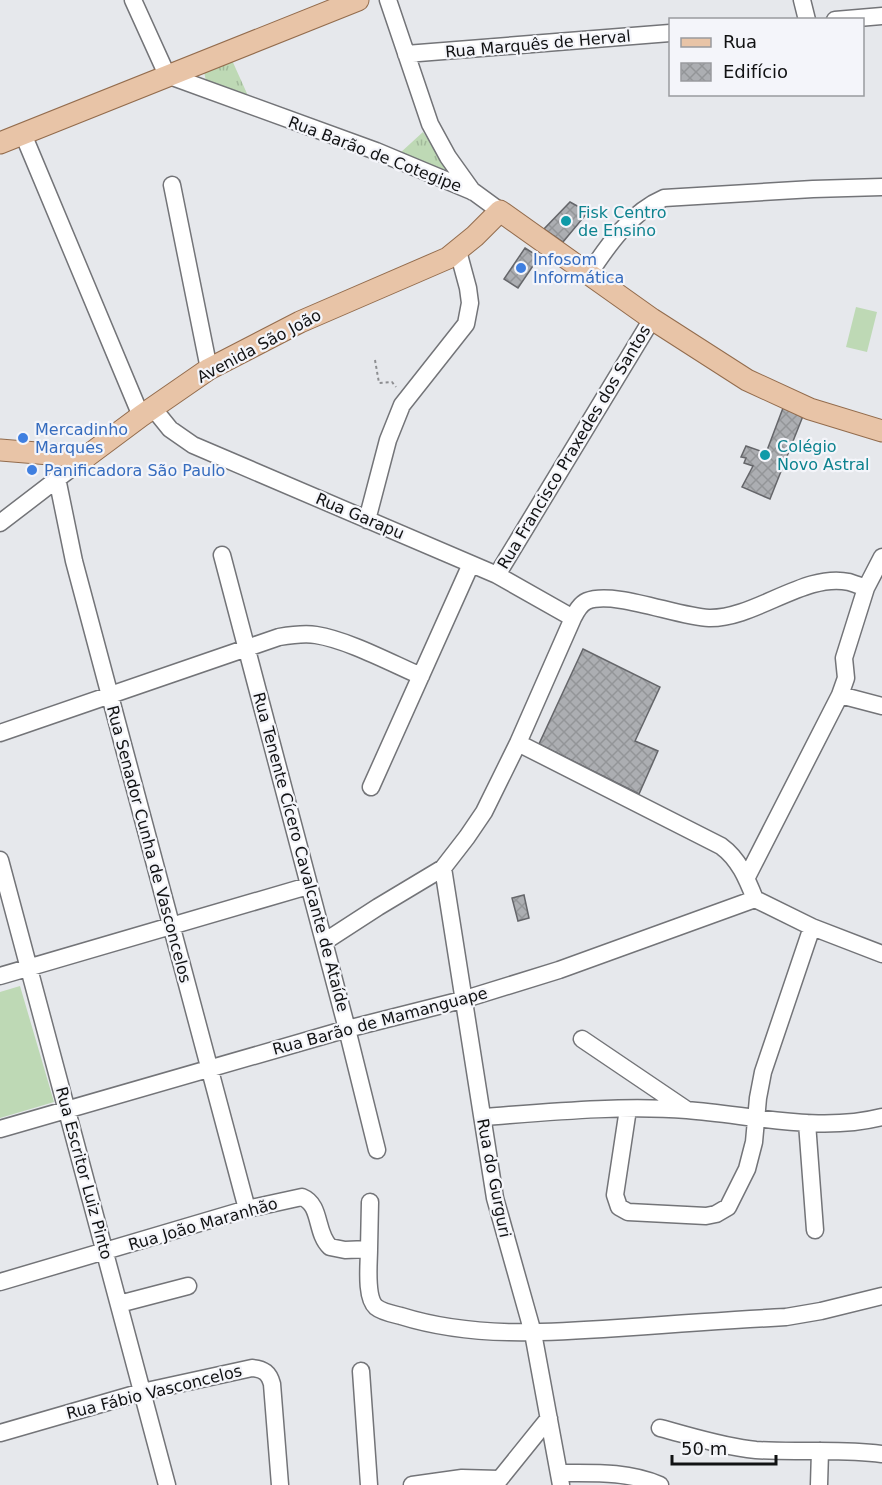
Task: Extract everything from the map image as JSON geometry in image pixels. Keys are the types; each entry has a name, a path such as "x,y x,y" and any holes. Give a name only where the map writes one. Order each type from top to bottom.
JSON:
{"main road":[{"path":"0,143 358,0"},
{"name":"Avenida São João","path":"86,457 209,369 300,322 436,265 458,251 500,211"},
{"name":"Rua Barão de Cotegipe","path":"500,211 652,319 707,356 766,390 810,409 882,431"},
{"path":"0,450 86,457"}],"street":[{"path":"133,0 167,75"},
{"path":"388,0 430,124 448,157 474,192"},
{"path":"802,0 806,18"},
{"path":"858,18 882,16"},
{"name":"Rua Marquês de Herval","path":"406,54 669,33"},
{"name":"Rua Barão de Cotegipe","path":"167,75 376,151 474,192 500,211"},
{"name":"Rua Garapu","path":"24,134 147,412 193,445 497,575 573,618"},
{"path":"172,185 209,369"},
{"path":"589,274 607,248 629,224 649,206 664,198 801,189 882,187"},
{"path":"367,520 388,440 402,405 466,324 470,303 458,251"},
{"name":"Rua Francisco Praxedes dos Santos","path":"497,575 652,319"},
{"name":"Avenida São João","path":"0,523 86,457"},
{"name":"Rua Senador Cunha de Vasconcelos","path":"57,478 74,561 247,1209"},
{"name":"Rua Tenente Cícero Cavalcante de Ataíde","path":"222,555 377,1150"},
{"path":"747,877 840,695 846,678 844,658 866,588 882,557"},
{"path":"371,787 471,564"},
{"path":"324,942 443,867 484,812 518,743 573,618 582,605 595,600 633,602 697,618 715,618 747,611 820,583 848,582 866,588"},
{"path":"0,734 109,694 279,637 298,634 315,634 334,640 421,676"},
{"path":"840,695 882,706"},
{"path":"518,743 715,842 731,853 747,877 755,899 812,927 882,954"},
{"name":"Rua Escritor Luiz Pinto","path":"0,860 167,1485"},
{"name":"Rua do Gurguri","path":"443,867 462,1000 498,1214 533,1333 560,1479"},
{"path":"0,976 308,886"},
{"name":"Rua Barão de Mamanguape","path":"0,1130 209,1067 462,1000 559,969 755,899"},
{"path":"628,1109 615,1195 619,1208 628,1212 706,1216 723,1211 728,1207 747,1168 754,1142 763,1072 812,927"},
{"path":"582,1039 688,1110"},
{"path":"483,1117 557,1111 628,1109 688,1110 807,1123 857,1121 882,1117"},
{"path":"807,1123 815,1230"},
{"name":"Rua João Maranhão","path":"0,1282 247,1209 302,1197 313,1206 322,1236 330,1247 345,1250 369,1249"},
{"path":"370,1202 369,1292 371,1300 381,1310 418,1322 450,1327 533,1333 786,1317 882,1296"},
{"path":"119,1304 188,1286"},
{"name":"Rua Fábio Vasconcelos","path":"0,1433 142,1392 252,1368 265,1371 272,1384 280,1485"},
{"path":"361,1371 369,1485"},
{"path":"412,1485 462,1478 497,1482 549,1418"},
{"path":"660,1428 756,1450 882,1454"},
{"path":"819,1485 820,1451"},
{"path":"560,1479 618,1474 633,1476 660,1485"}],"path":[{"path":"375,360 378,383 392,382 406,400"}],"green space":[{"path":"231,58 249,98 206,81 204,72"},
{"path":"423,132 454,178 400,153"},
{"path":"856,307 877,312 867,352 846,347"},
{"path":"20,986 54,1102 0,1118 0,992"}],"building":[{"name":"Fisk Centro de Ensino","path":"570,202 588,212 563,242 544,229"},
{"name":"Infosom Informática","path":"525,248 539,257 518,288 504,279"},
{"name":"Colégio Novo Astral","path":"783,408 803,416 770,499 742,487 753,466 744,463 746,458 741,457 746,446 766,453"},
{"path":"583,649 660,687 635,741 658,751 639,794 539,744"},
{"path":"524,895 529,918 518,921 512,898"}],"place":[{"name":"Fisk Centro de Ensino","path":"566,221"},
{"name":"Infosom Informática","path":"521,268"},
{"name":"Mercadinho Marques","path":"23,438"},
{"name":"Colégio Novo Astral","path":"765,455"},
{"name":"Panificadora São Paulo","path":"32,470"}]}
